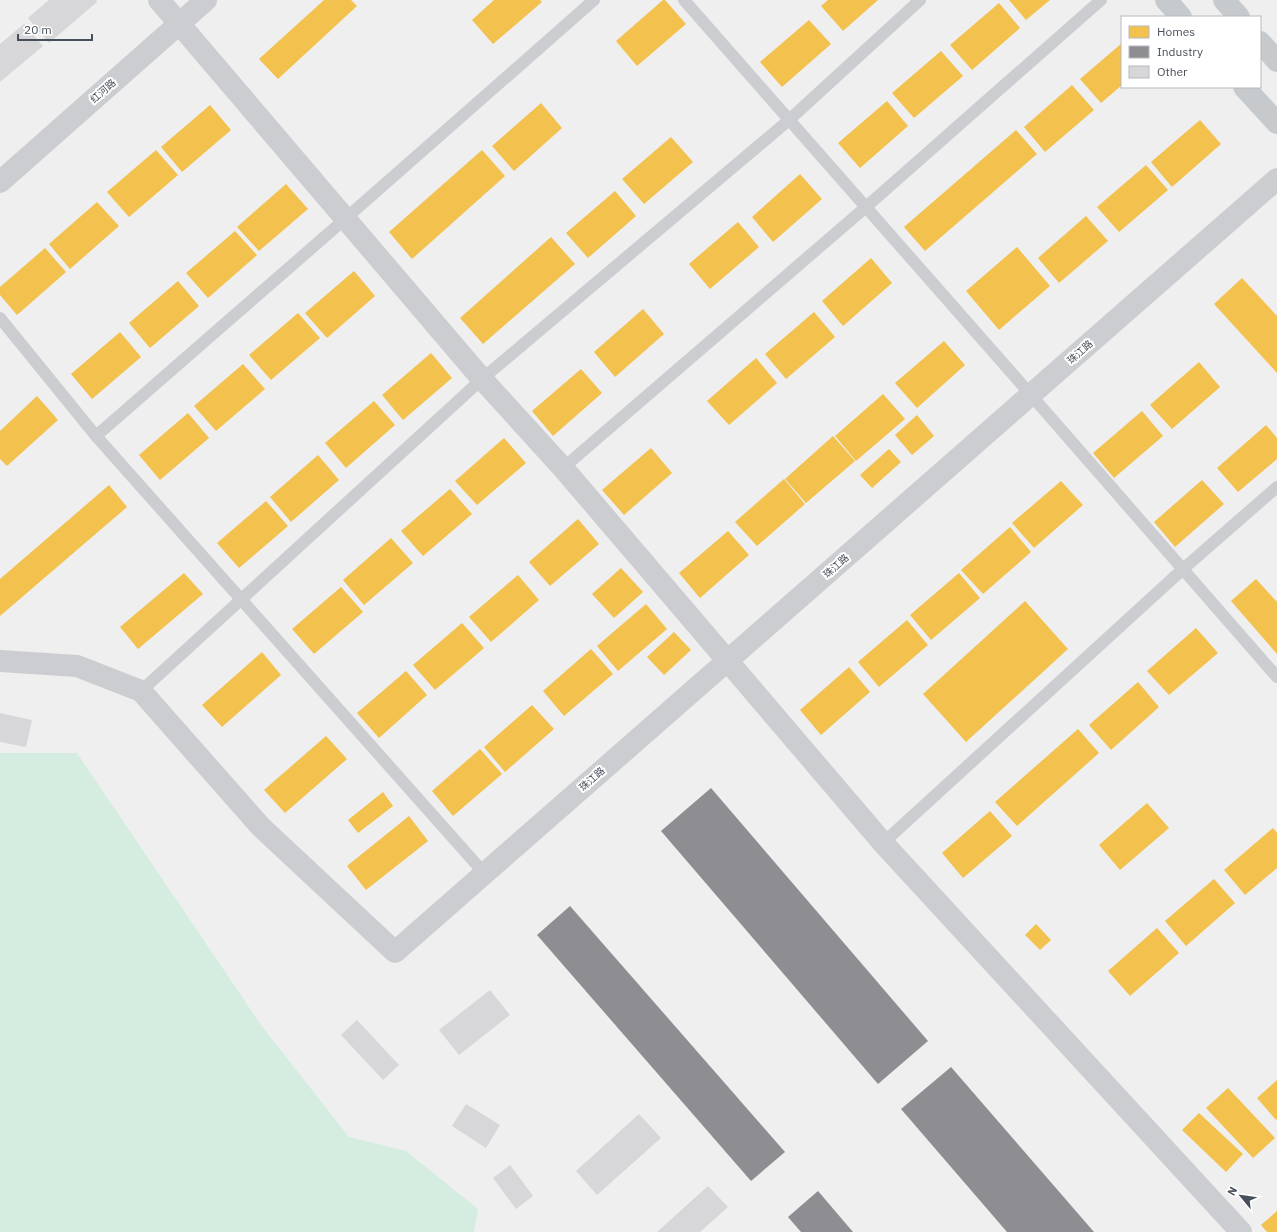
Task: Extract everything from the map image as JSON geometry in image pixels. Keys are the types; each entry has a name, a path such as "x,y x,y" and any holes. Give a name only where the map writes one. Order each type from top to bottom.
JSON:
{"main road":[{"path":"1166,0 1180,16"},
{"path":"1224,0 1238,16"},
{"path":"1261,43 1277,61"},
{"path":"1245,88 1277,123"}],"street":[{"path":"159,0 482,379 563,468 883,843 1241,1232"},
{"name":"红河路","path":"0,182 206,0"},
{"name":"珠江路","path":"141,691 261,827 395,952 1277,179"},
{"path":"0,661 77,666 141,691"}],"lane":[{"path":"96,436 594,0"},
{"path":"684,0 1277,677"},
{"path":"141,691 482,379 789,120 920,0"},
{"path":"563,468 866,207 1101,0"},
{"path":"0,318 96,436 485,874"},
{"path":"883,843 1183,569 1277,487"}],"green space":[{"path":"0,753 77,753 261,1025 349,1137 406,1151 478,1209 474,1232 0,1232"}],"building: Homes":[{"path":"324,0 351,0 357,6 278,79 259,59"},
{"path":"494,0 540,0 542,2 493,44 472,20"},
{"path":"663,0 665,0 686,24 637,66 616,41"},
{"path":"828,0 878,0 843,31 821,6"},
{"path":"1009,0 1050,0 1026,20"},
{"path":"999,3 1020,28 972,70 950,45"},
{"path":"809,20 831,44 782,87 760,62"},
{"path":"1121,44 1121,86 1101,103 1080,79"},
{"path":"941,51 963,76 914,118 892,93"},
{"path":"1072,85 1094,110 1045,152 1024,127"},
{"path":"887,101 908,126 860,168 838,143"},
{"path":"541,103 562,128 514,171 492,146"},
{"path":"210,105 231,130 182,172 161,147"},
{"path":"1200,120 1221,144 1172,187 1151,162"},
{"path":"1016,130 1037,154 925,251 904,227"},
{"path":"671,137 693,162 644,204 622,179"},
{"path":"156,150 178,175 129,217 107,192"},
{"path":"482,150 505,176 412,259 389,232"},
{"path":"1146,165 1168,190 1119,232 1097,207"},
{"path":"800,174 822,199 773,242 752,217"},
{"path":"286,184 308,209 259,251 237,227"},
{"path":"615,191 636,216 588,258 566,233"},
{"path":"97,202 119,226 70,269 49,244"},
{"path":"1086,216 1108,241 1059,283 1038,258"},
{"path":"738,222 759,247 710,289 689,264"},
{"path":"235,231 257,255 208,298 186,273"},
{"path":"551,237 575,264 483,344 460,318"},
{"path":"1017,247 1050,286 999,330 966,291"},
{"path":"45,248 66,272 17,315 0,295 0,287"},
{"path":"871,258 892,283 843,326 822,301"},
{"path":"354,271 375,296 327,338 305,313"},
{"path":"1242,278 1277,316 1277,373 1214,304"},
{"path":"178,281 199,306 150,348 129,323"},
{"path":"643,309 664,334 615,377 594,352"},
{"path":"814,312 835,337 786,379 765,354"},
{"path":"298,313 320,338 271,380 249,355"},
{"path":"120,332 141,357 92,399 71,374"},
{"path":"944,341 965,365 917,408 895,383"},
{"path":"431,353 452,378 403,420 382,395"},
{"path":"756,358 777,383 729,425 707,401"},
{"path":"1199,362 1220,387 1172,429 1150,405"},
{"path":"243,364 265,389 216,431 194,406"},
{"path":"581,369 602,393 553,436 532,411"},
{"path":"883,394 905,419 856,461 835,436"},
{"path":"37,396 58,420 7,466 0,459 0,431"},
{"path":"374,401 395,425 346,468 325,443"},
{"path":"1142,411 1163,436 1114,478 1093,453"},
{"path":"188,413 209,438 160,480 139,455"},
{"path":"917,415 934,436 912,455 895,435"},
{"path":"1266,425 1277,438 1277,459 1238,492 1217,468"},
{"path":"833,436 855,461 806,503 785,479"},
{"path":"504,438 526,463 477,505 455,481"},
{"path":"651,448 672,473 624,515 602,490"},
{"path":"889,449 901,462 872,488 860,475"},
{"path":"318,455 339,480 291,522 270,497"},
{"path":"784,479 805,504 757,546 735,522"},
{"path":"1202,480 1224,504 1175,547 1154,522"},
{"path":"1061,481 1083,505 1034,548 1012,523"},
{"path":"109,485 127,507 0,616 0,579"},
{"path":"450,489 472,514 423,556 401,531"},
{"path":"266,501 288,526 239,568 217,543"},
{"path":"578,519 599,544 550,586 529,562"},
{"path":"1010,527 1031,552 983,594 961,570"},
{"path":"728,531 749,555 700,598 679,573"},
{"path":"391,538 413,563 364,605 343,580"},
{"path":"621,568 643,592 614,618 592,594"},
{"path":"184,573 203,594 138,649 120,627"},
{"path":"959,573 980,598 931,640 910,615"},
{"path":"518,575 539,600 491,642 469,617"},
{"path":"1256,579 1277,602 1277,654 1231,601"},
{"path":"341,587 363,612 314,654 292,629"},
{"path":"1025,601 1068,649 966,742 923,694"},
{"path":"646,604 667,629 618,671 597,646"},
{"path":"907,620 928,645 879,687 858,662"},
{"path":"462,623 484,648 435,690 413,665"},
{"path":"1196,628 1218,653 1169,695 1147,671"},
{"path":"674,632 691,650 664,675 647,657"},
{"path":"591,649 613,674 564,716 543,691"},
{"path":"262,652 281,675 222,727 202,705"},
{"path":"849,667 870,692 821,735 800,710"},
{"path":"406,671 427,695 379,738 357,713"},
{"path":"1138,682 1159,707 1111,750 1089,725"},
{"path":"532,705 554,729 505,772 484,747"},
{"path":"1078,729 1099,753 1017,826 995,802"},
{"path":"326,736 347,759 285,813 264,790"},
{"path":"480,749 502,774 453,816 432,791"},
{"path":"383,792 393,806 358,833 348,820"},
{"path":"1147,803 1169,828 1120,870 1099,845"},
{"path":"990,811 1012,836 963,878 942,853"},
{"path":"409,816 428,841 366,890 347,866"},
{"path":"1273,828 1277,833 1277,868 1245,895 1224,870"},
{"path":"1214,879 1235,903 1186,946 1165,921"},
{"path":"1036,924 1051,940 1040,950 1025,935"},
{"path":"1157,928 1179,953 1130,996 1108,971"},
{"path":"1277,1080 1277,1119 1276,1120 1257,1098"},
{"path":"1228,1088 1275,1138 1253,1158 1206,1108"},
{"path":"1199,1113 1243,1154 1226,1172 1182,1130"},
{"path":"1277,1211 1277,1232 1267,1232 1261,1225"}],"building: Industry":[{"path":"711,788 928,1041 878,1084 661,831"},
{"path":"570,906 785,1152 751,1181 537,935"},
{"path":"951,1067 1094,1232 1007,1232 901,1109"},
{"path":"818,1191 853,1232 801,1232 788,1217"}],"building: Other":[{"path":"49,0 96,0 97,2 49,43 28,18"},
{"path":"24,24 43,46 0,82 0,44"},
{"path":"0,713 32,720 26,747 0,742"},
{"path":"490,990 510,1015 459,1055 439,1030"},
{"path":"357,1020 399,1065 383,1080 341,1035"},
{"path":"466,1104 500,1125 486,1148 452,1126"},
{"path":"639,1114 661,1138 597,1195 576,1171"},
{"path":"510,1165 533,1196 516,1209 493,1178"},
{"path":"708,1186 728,1207 700,1232 657,1232"}]}
